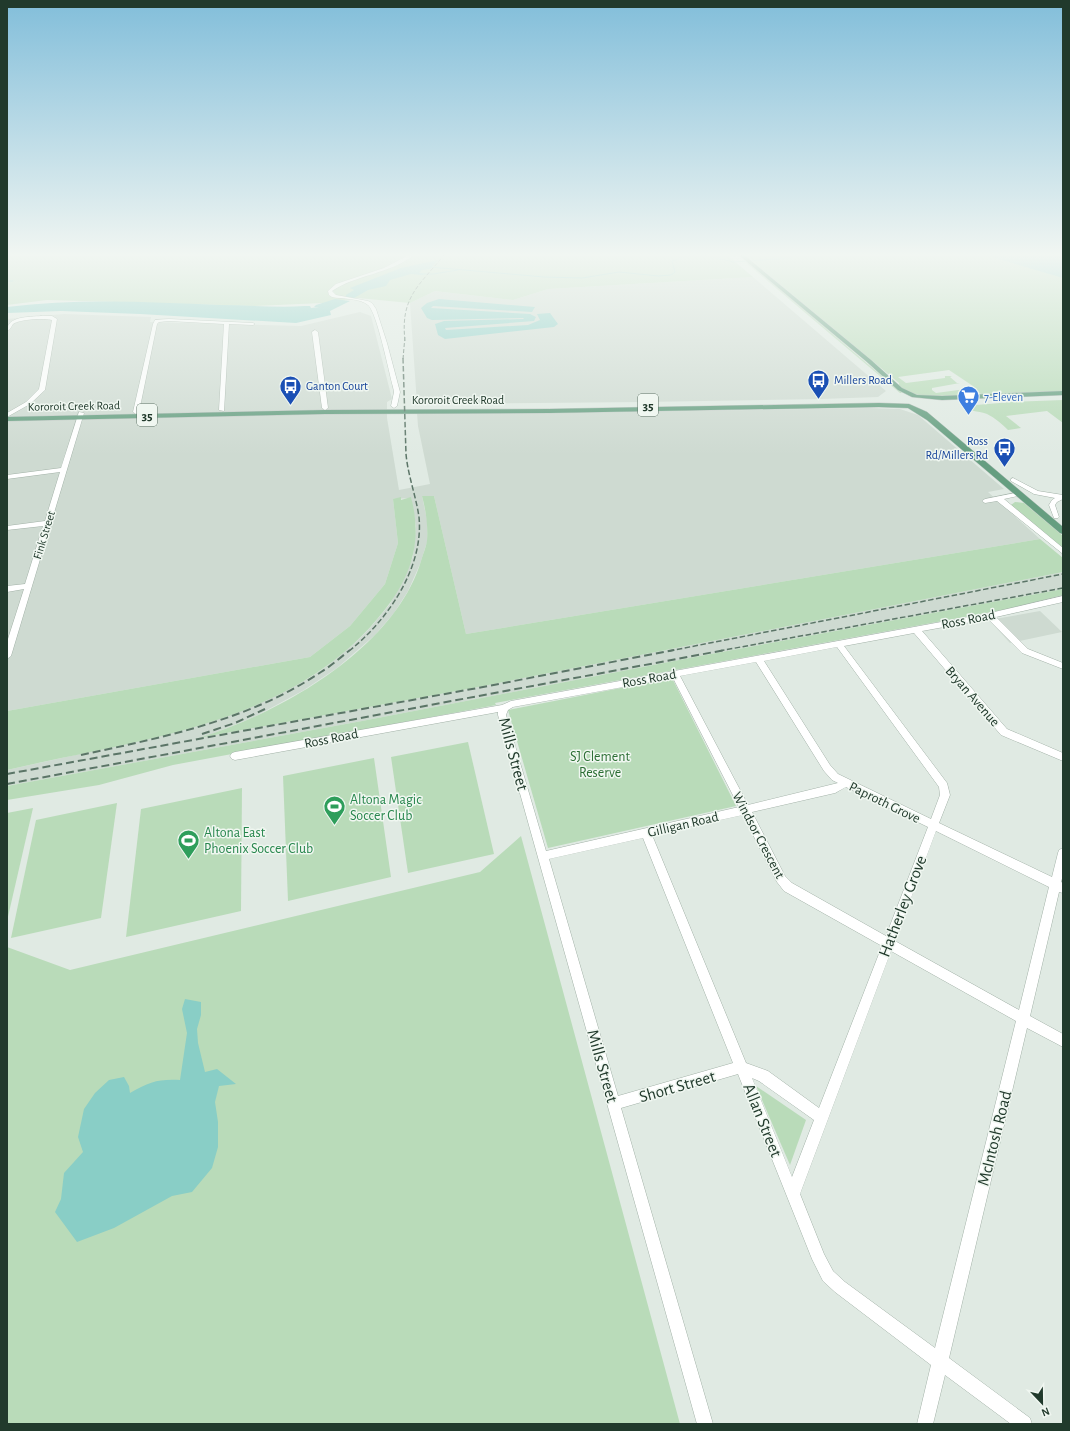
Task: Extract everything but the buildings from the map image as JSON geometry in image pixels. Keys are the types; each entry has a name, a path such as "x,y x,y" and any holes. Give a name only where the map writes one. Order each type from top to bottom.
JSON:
{"main road":[{"path":"816,322 875,373 902,403 921,411 929,417 941,429 1063,531"},
{"path":"820,322 869,361 900,389 923,401 924,405 1063,523"},
{"name":"35","path":"896,397 942,398 1063,393"},
{"path":"861,402 896,397"},
{"name":"Kororoit Creek Road","path":"732,405 886,402 896,397"},
{"name":"35","path":"910,406 919,407 938,401 1063,398"},
{"path":"839,402 847,405"},
{"name":"Kororoit Creek Road","path":"7,415 732,405 910,406"},
{"name":"Kororoit Creek Road","path":"325,410 394,406 441,408"},
{"name":"Kororoit Creek Road","path":"7,419 136,412 221,412"}],"street":[{"path":"7,330 12,323 15,322"},
{"path":"7,415 28,402 42,390 54,322"},
{"path":"136,412 155,324 157,322"},
{"path":"185,322 253,324"},
{"path":"379,322 396,387 394,406"},
{"path":"221,412 227,323"},
{"path":"315,332 325,410"},
{"name":"Fink Street","path":"7,656 80,415"},
{"path":"7,477 64,470"},
{"path":"1012,480 1036,493 1063,497"},
{"path":"985,501 1020,494"},
{"path":"1056,517 1052,505 1054,501 1063,497"},
{"path":"999,499 1063,552"},
{"path":"7,528 48,523"},
{"path":"7,590 28,586"},
{"name":"Ross Road","path":"235,756 497,708 504,708 511,704 990,616 1063,599"},
{"path":"990,616 1025,651 1063,666"},
{"name":"Bryan Avenue","path":"915,629 1004,732 1063,757"},
{"name":"Hatherley Grove","path":"793,1193 945,795 944,786 838,643"},
{"name":"Paproth Grove","path":"758,658 827,768 835,777 1059,886"},
{"name":"Windsor Crescent","path":"675,674 781,879 788,887 1063,1041"},
{"name":"Mills Street","path":"504,708 502,715 705,1424"},
{"name":"Gilligan Road","path":"543,856 835,789 841,786 844,782"},
{"name":"Allan Street","path":"646,833 819,1259 828,1276 840,1287 1024,1424"},
{"name":"McIntosh Road","path":"925,1424 1023,1018 1059,886 1063,852"},
{"path":"741,1068 763,1076 821,1117"},
{"name":"Short Street","path":"614,1104 741,1068"}],"shaded area":[{"path":"7,322 150,322 301,326 319,322 372,322 392,399 387,402 387,418 399,490 430,484 418,426 417,413 514,414 869,408 900,409 918,415 1004,489 988,492 1040,539 466,634 434,496 422,496 427,520 427,542 420,564 408,591 394,613 375,635 337,668 304,690 256,716 205,737 473,688 1063,572 1063,589 700,656 362,721 7,786 7,770 139,741 197,726 253,706 311,677 355,643 390,604 413,557 416,526 411,498 393,499 398,543 385,584 350,626 310,657 7,711"},
{"path":"411,322 805,322 886,391 878,397 821,399 417,404"},
{"path":"1040,611 1062,632 1010,643 989,620"}],"green space":[{"path":"816,322 818,322 902,393 900,393"},
{"path":"825,322 1063,322 1063,391 986,395 973,392 971,394 933,397 914,394 906,391 899,385 899,383","holes":["949,370 973,386 965,387 966,389 936,393 932,390 932,388 960,383 957,383 950,377 952,376 906,383 898,377"]},
{"path":"1063,400 1063,423 1047,411 1006,416 1021,428 1008,430 990,416 964,406 1012,402"},
{"path":"422,496 434,496 466,634 1040,539 1063,558 1063,572 473,688 199,738 231,727 265,712 298,694 331,673 361,649 387,622 407,593 426,546 427,524"},
{"path":"401,497 401,500 411,497 416,529 412,558 401,586 383,612 346,650 305,680 259,704 210,722 160,736 7,770 7,711 310,657 350,626 385,584 398,543 393,499"},
{"path":"1015,502 1024,503 1063,536 1063,550 1011,505"},
{"path":"1063,589 1063,595 1008,609 495,703 496,705 173,765 99,785 7,800 7,786 362,721 700,656"},
{"name":"SJ Clement Reserve","path":"672,678 736,806 548,848 508,710"},
{"path":"468,742 494,854 408,873 391,757"},
{"name":"Altona Magic Soccer Club","path":"374,758 391,877 288,901 283,776"},
{"name":"Altona East Phoenix Soccer Club","path":"242,788 241,911 126,937 141,809"},
{"path":"117,803 101,918 11,938 36,820"},
{"path":"33,808 7,921 7,813"},
{"path":"521,836 680,1424 7,1424 7,947 70,970 480,872"},
{"path":"756,1086 806,1120 790,1165"}],"water":[{"path":"275,322 301,322 296,323"},
{"path":"442,322 524,322 445,328 446,330 528,325 536,322 556,322 558,324 554,327 445,339 438,335 435,324"},
{"path":"185,999 201,1002 201,1015 197,1029 198,1043 205,1072 217,1069 236,1084 219,1086 215,1102 218,1122 218,1147 212,1168 192,1192 172,1196 114,1228 77,1242 55,1212 61,1199 64,1173 83,1152 78,1137 84,1109 95,1093 109,1080 124,1077 129,1086 130,1093 154,1082 180,1080 187,1033 182,1009"}],"railway":[{"path":"404,322 405,338"},
{"path":"403,359 405,338"},
{"path":"349,651 377,625 389,609 400,592 416,555 419,536 419,517 408,470 406,454 403,359"},
{"path":"669,651 1063,574"},
{"path":"719,651 1063,588"},
{"path":"81,755 144,741 206,725 236,715 294,689 325,670 350,650"},
{"path":"7,774 483,687 674,650"},
{"path":"7,784 725,650"},
{"path":"202,734 235,723 265,709"}],"place":[{"name":"Millers Road","path":"819,400"},
{"name":"Ganton Court","path":"290,406"},
{"name":"7-Eleven","path":"968,416"},
{"name":"Ross Rd/Millers Rd","path":"1004,468"},
{"name":"Altona Magic Soccer Club","path":"334,826"},
{"name":"Altona East Phoenix Soccer Club","path":"188,860"}]}
